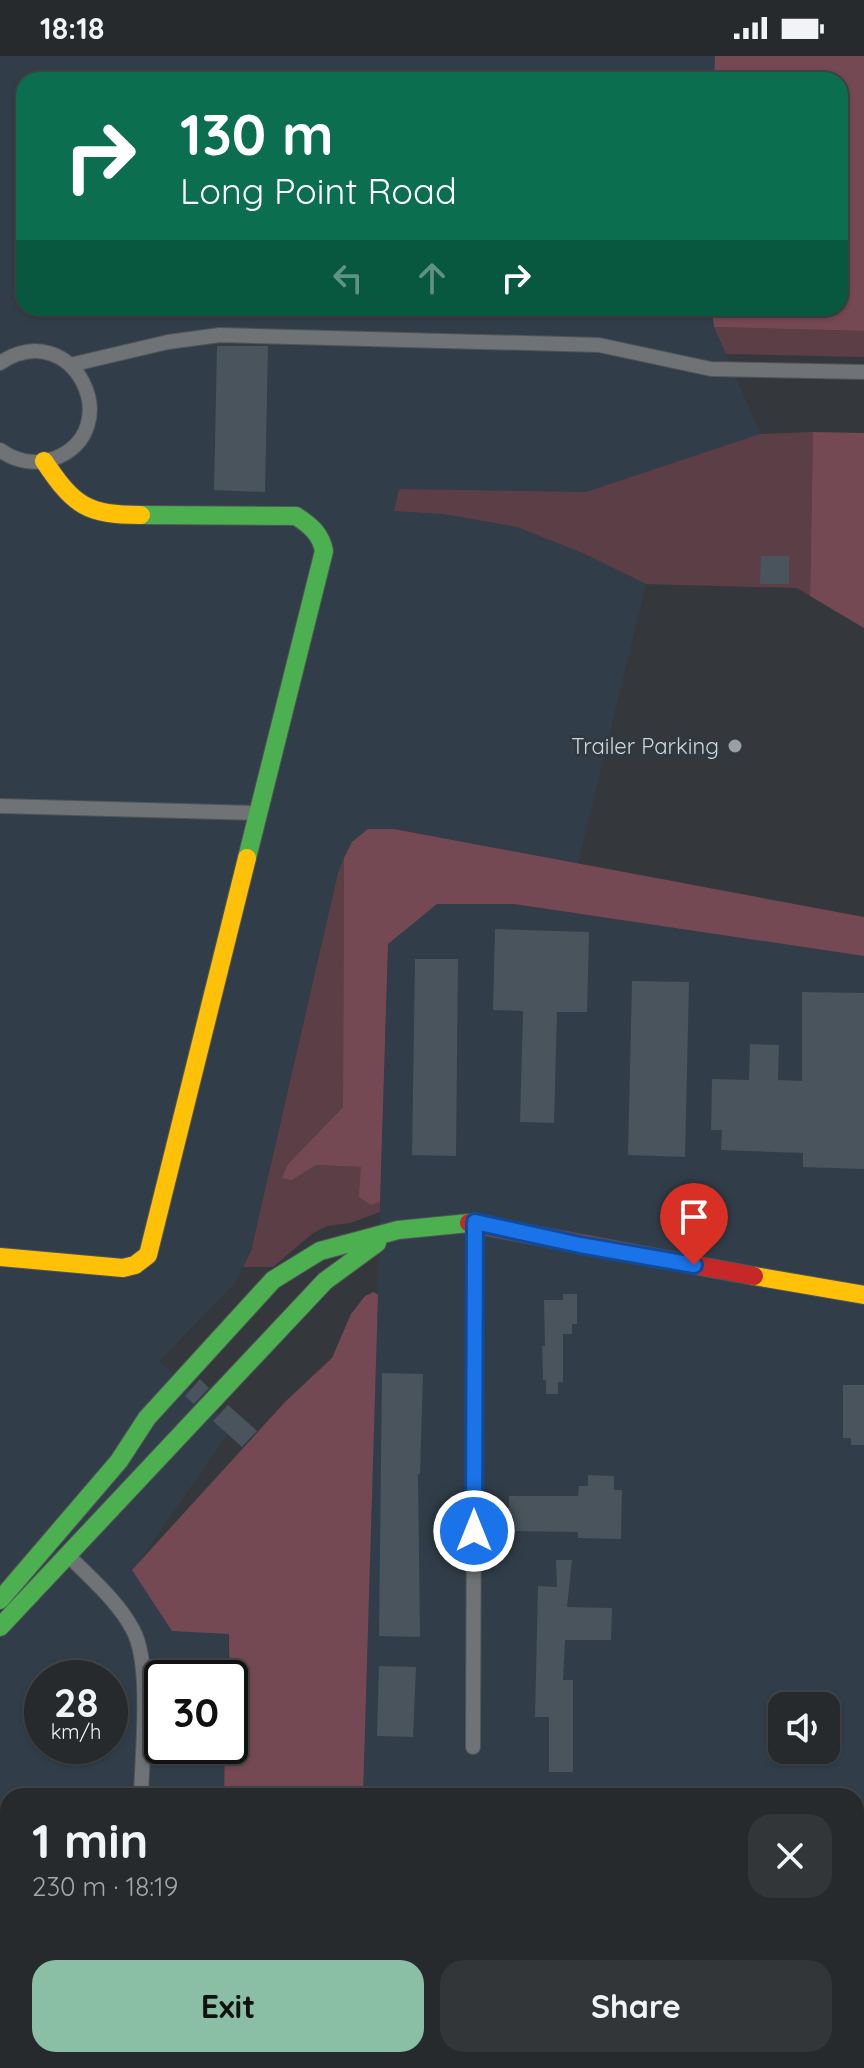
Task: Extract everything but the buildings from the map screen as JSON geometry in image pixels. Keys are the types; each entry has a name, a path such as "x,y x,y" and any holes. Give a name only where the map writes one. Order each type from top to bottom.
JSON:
{"main road":[{"path":"0,1257 123,1268 135,1265 148,1255 324,551 323,541 311,525 296,516 109,515 87,509 68,496 44,461"},
{"path":"0,1600 110,1472 147,1418 273,1280 320,1251 398,1230 475,1222 580,1245 864,1295"},
{"path":"0,1627 325,1281 361,1252 398,1230"}],"street":[{"path":"70,365 168,342 220,335 599,345 711,369 864,372"},
{"path":"0,348 21,353"},
{"path":"0,363 31,351 52,354 78,373 87,391 87,423 70,449 44,461 24,461 0,450"},
{"path":"0,806 259,813"},
{"path":"473,1747 475,1222"},
{"path":"68,1555 123,1613 135,1633 143,1671 141,1788"}],"shaded area":[{"path":"0,56 715,56 714,72 16,72 16,316 711,316 760,434 586,492 399,489 394,511 443,514 517,527 585,554 646,584 578,863 394,829 352,842 338,873 251,1251 234,1284 159,1361 233,1426 133,1570 229,1634 228,1660 144,1660 144,1764 225,1764 224,1788 0,1788"},
{"path":"715,56 864,56 864,331 714,327 712,316 848,316 848,72 714,72"},
{"path":"714,327 864,331 864,357 726,354"},
{"path":"813,432 810,596 797,588 646,584 585,554 517,527 443,514 394,511 399,489 586,492 760,434"},
{"path":"813,432 864,433 864,628 810,596"},
{"path":"368,829 394,829 864,917 864,956 514,904 437,904 388,944 380,1202 371,1205 359,1197 361,1167 316,1165 292,1180 282,1178 288,1164 343,1107 344,858 352,842"},
{"path":"344,858 343,1107 288,1164 292,1180 316,1165 361,1167 371,1205 380,1202 380,1212 350,1223 327,1226 313,1233 273,1267 243,1267 251,1251"},
{"path":"437,904 514,904 864,956 864,1788 363,1788 388,943"},
{"path":"374,1292 378,1295 363,1788 224,1788 225,1764 248,1764 248,1660 229,1660 229,1634 172,1631 132,1570 286,1401 332,1358 351,1314 365,1296"}],"traffic: fast":[{"path":"141,515 296,516 314,530 323,545 247,858"},
{"path":"0,1600 119,1461 147,1418 273,1280 320,1251 398,1230 469,1223"},
{"path":"0,1627 325,1281 377,1243"}],"traffic: slow":[{"path":"44,461 64,488 84,505 107,513 141,515"},
{"path":"0,1257 123,1268 135,1265 148,1255 247,858"},
{"path":"754,1276 864,1295"}],"traffic: jam":[{"path":"469,1223 754,1276"}],"place":[{"name":"Trailer Parking","path":"735,746"}],"route":[{"path":"474,1531 475,1222 694,1265"}]}
